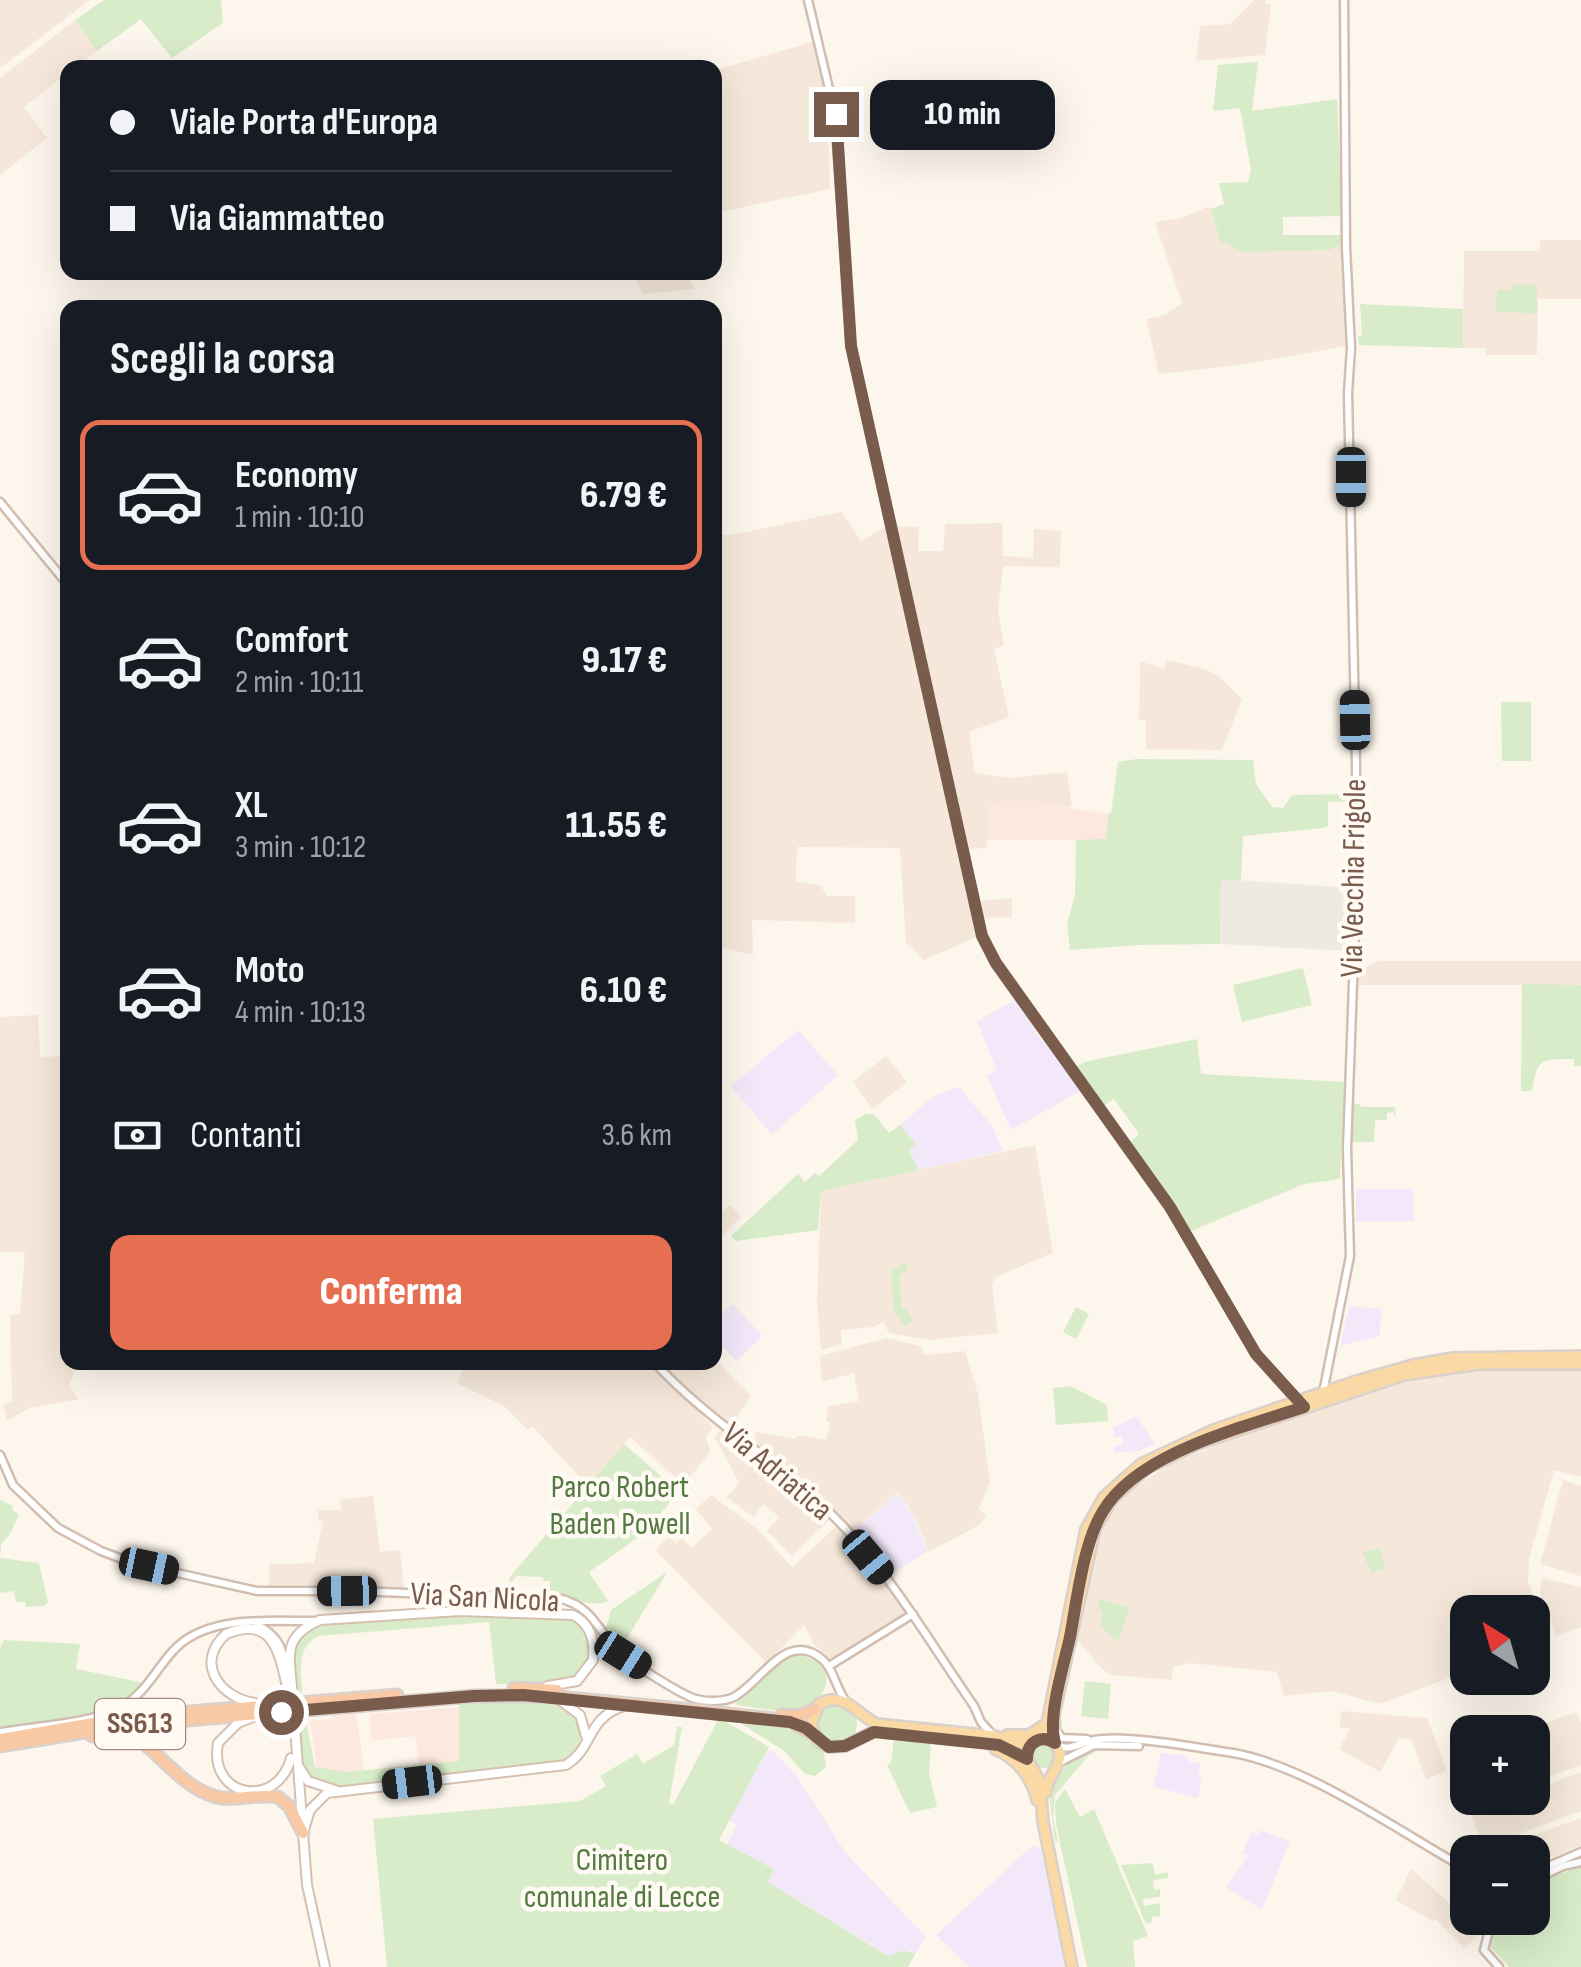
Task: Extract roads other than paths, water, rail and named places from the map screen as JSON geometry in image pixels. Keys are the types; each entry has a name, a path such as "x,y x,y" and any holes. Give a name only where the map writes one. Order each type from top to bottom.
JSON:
{"highway":[{"path":"280,1709 534,1688 790,1716 819,1705"},
{"path":"280,1709 474,1696 547,1696 790,1722 813,1734"},
{"name":"SS613","path":"4,1743 128,1724 280,1709"},
{"path":"4,1743 125,1734 137,1738 195,1788 225,1798 278,1797 290,1806 302,1833"}],"main road":[{"path":"1075,1967 1048,1822 1046,1786 1057,1766 1055,1712 1095,1529 1112,1499 1148,1468 1175,1454 1323,1393 1413,1365 1453,1358 1581,1360"},
{"path":"1075,1967 1028,1751 1047,1723 1079,1556 1086,1529 1104,1496 1141,1464 1172,1447 1300,1404 1424,1370 1581,1360"},
{"path":"325,1967 308,1885 294,1757 290,1646 300,1631 320,1620 460,1611 557,1612 581,1619 594,1643 589,1669 569,1684 534,1688"},
{"path":"280,1709 225,1692 212,1672 215,1646 226,1634 242,1629 265,1634 276,1646 289,1687"},
{"path":"547,1696 576,1710 586,1740"},
{"path":"1047,1723 1029,1736 878,1724 858,1713 846,1700 819,1705 810,1725 822,1744 837,1748 874,1732 968,1741 1043,1773 1057,1766"},
{"path":"302,1833 317,1801 340,1790 558,1767 574,1760 604,1715 632,1704"},
{"path":"280,1709 249,1718 230,1729 218,1743 217,1766 229,1784 239,1789 260,1790 282,1779 294,1757"},
{"path":"855,1738 860,1725 858,1713"},
{"path":"994,1736 1018,1743 1056,1744"},
{"path":"294,1757 308,1782 340,1790"}],"street":[{"path":"808,0 836,114 851,346 982,936 996,963 1170,1207 1256,1354 1300,1404"},
{"name":"Via Vecchia Frigole","path":"1323,1393 1350,1256 1346,1149 1356,900 1344,0"},
{"path":"0,502 60,575"},
{"name":"Via Adriatica","path":"662,1370 698,1408 827,1510 913,1614 981,1722 994,1736"},
{"name":"Via San Nicola","path":"0,1454 13,1485 48,1520 87,1545 133,1563 258,1591 555,1597 577,1604 594,1617 623,1655 695,1699 728,1699 781,1656 795,1650 818,1656 829,1666"},
{"path":"846,1700 829,1666 913,1614"},
{"path":"0,1732 120,1708 141,1691 184,1640 213,1627 320,1620"},
{"path":"252,1623 267,1630 280,1645 289,1687"},
{"path":"819,1705 832,1678"},
{"path":"1055,1712 1055,1728 1062,1738 1248,1756 1284,1768 1450,1860"},
{"path":"1056,1744 1072,1748 1099,1739"},
{"path":"1057,1766 1101,1744 1202,1750"},
{"path":"1550,1865 1581,1852"},
{"path":"1550,1872 1581,1862"},
{"path":"1488,1935 1484,1950 1499,1967"}],"park label":[{"name":"Parco Robert Baden Powell","path":"620,1506"},
{"name":"Cimitero comunale di Lecce","path":"622,1878"}]}
